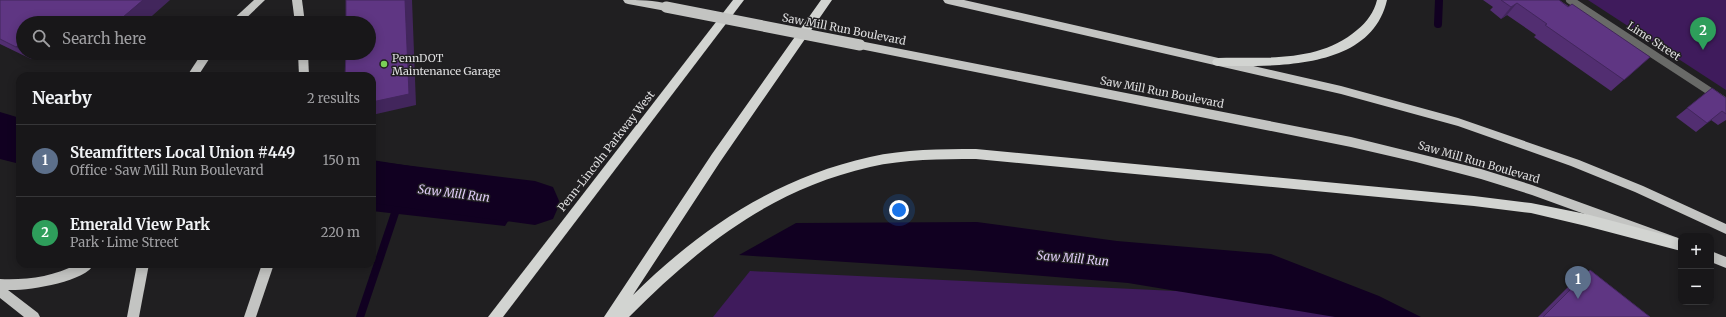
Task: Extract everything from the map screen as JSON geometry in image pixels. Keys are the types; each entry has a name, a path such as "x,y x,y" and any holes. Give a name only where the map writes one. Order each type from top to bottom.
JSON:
{"highway":[{"path":"242,16 260,0"},
{"path":"297,0 299,16"},
{"name":"Saw Mill Run Boulevard","path":"628,0 1351,142 1413,156 1481,174 1550,196 1623,221 1678,244"},
{"name":"Penn-Lincoln Parkway West","path":"495,317 738,0"},
{"path":"611,317 716,158 827,0"},
{"path":"948,0 1398,104 1465,124 1582,165 1639,188 1726,228"},
{"path":"1218,62 1285,61 1308,59 1326,54 1360,35 1373,21 1381,6 1382,0"},
{"path":"195,72 203,60"},
{"path":"303,60 304,72"},
{"path":"620,317 670,267 703,240 767,198 800,183 833,171 898,157 942,152 1474,201 1531,208 1586,220 1678,244"},
{"path":"1714,257 1726,263"},
{"path":"0,284 16,286 38,284 60,278 80,268"},
{"path":"133,317 142,268"},
{"path":"250,317 267,268"},
{"path":"0,292 34,317"}],"street":[{"name":"Lime Street","path":"1570,0 1726,102"}],"shaded area":[{"path":"1588,0 1726,0 1726,90"},
{"path":"750,271 1306,297 1337,317 713,317"}],"water":[{"path":"0,112 16,117 16,163 0,159"},
{"path":"376,161 531,185 505,226 376,211"},
{"path":"977,222 1117,241 1271,254 1379,296 1421,317 1335,317 1128,283 969,270 739,255 796,223"}],"building":[{"path":"0,0 143,0 124,16 16,16 16,47 0,39"},
{"name":"PennDOT Maintenance Garage","path":"346,0 405,0 409,94 376,101 376,72 345,72 346,60 376,60 376,16 346,16"},
{"path":"1501,0 1559,0 1568,7 1572,4 1650,57 1624,80 1545,25 1547,24 1517,3 1511,7"},
{"path":"1712,88 1726,98 1726,114 1722,111 1707,123 1687,108"},
{"path":"1590,270 1650,317 1543,317"}],"waterway":[{"path":"1438,24 1439,0"},
{"name":"Saw Mill Run","path":"376,183 535,203"},
{"path":"360,317 398,204"}],"place":[{"name":"Emerald View Park","path":"1703,50"},
{"name":"PennDOT Maintenance Garage","path":"384,64"},
{"name":"Steamfitters Local Union #449","path":"1578,299"}]}
